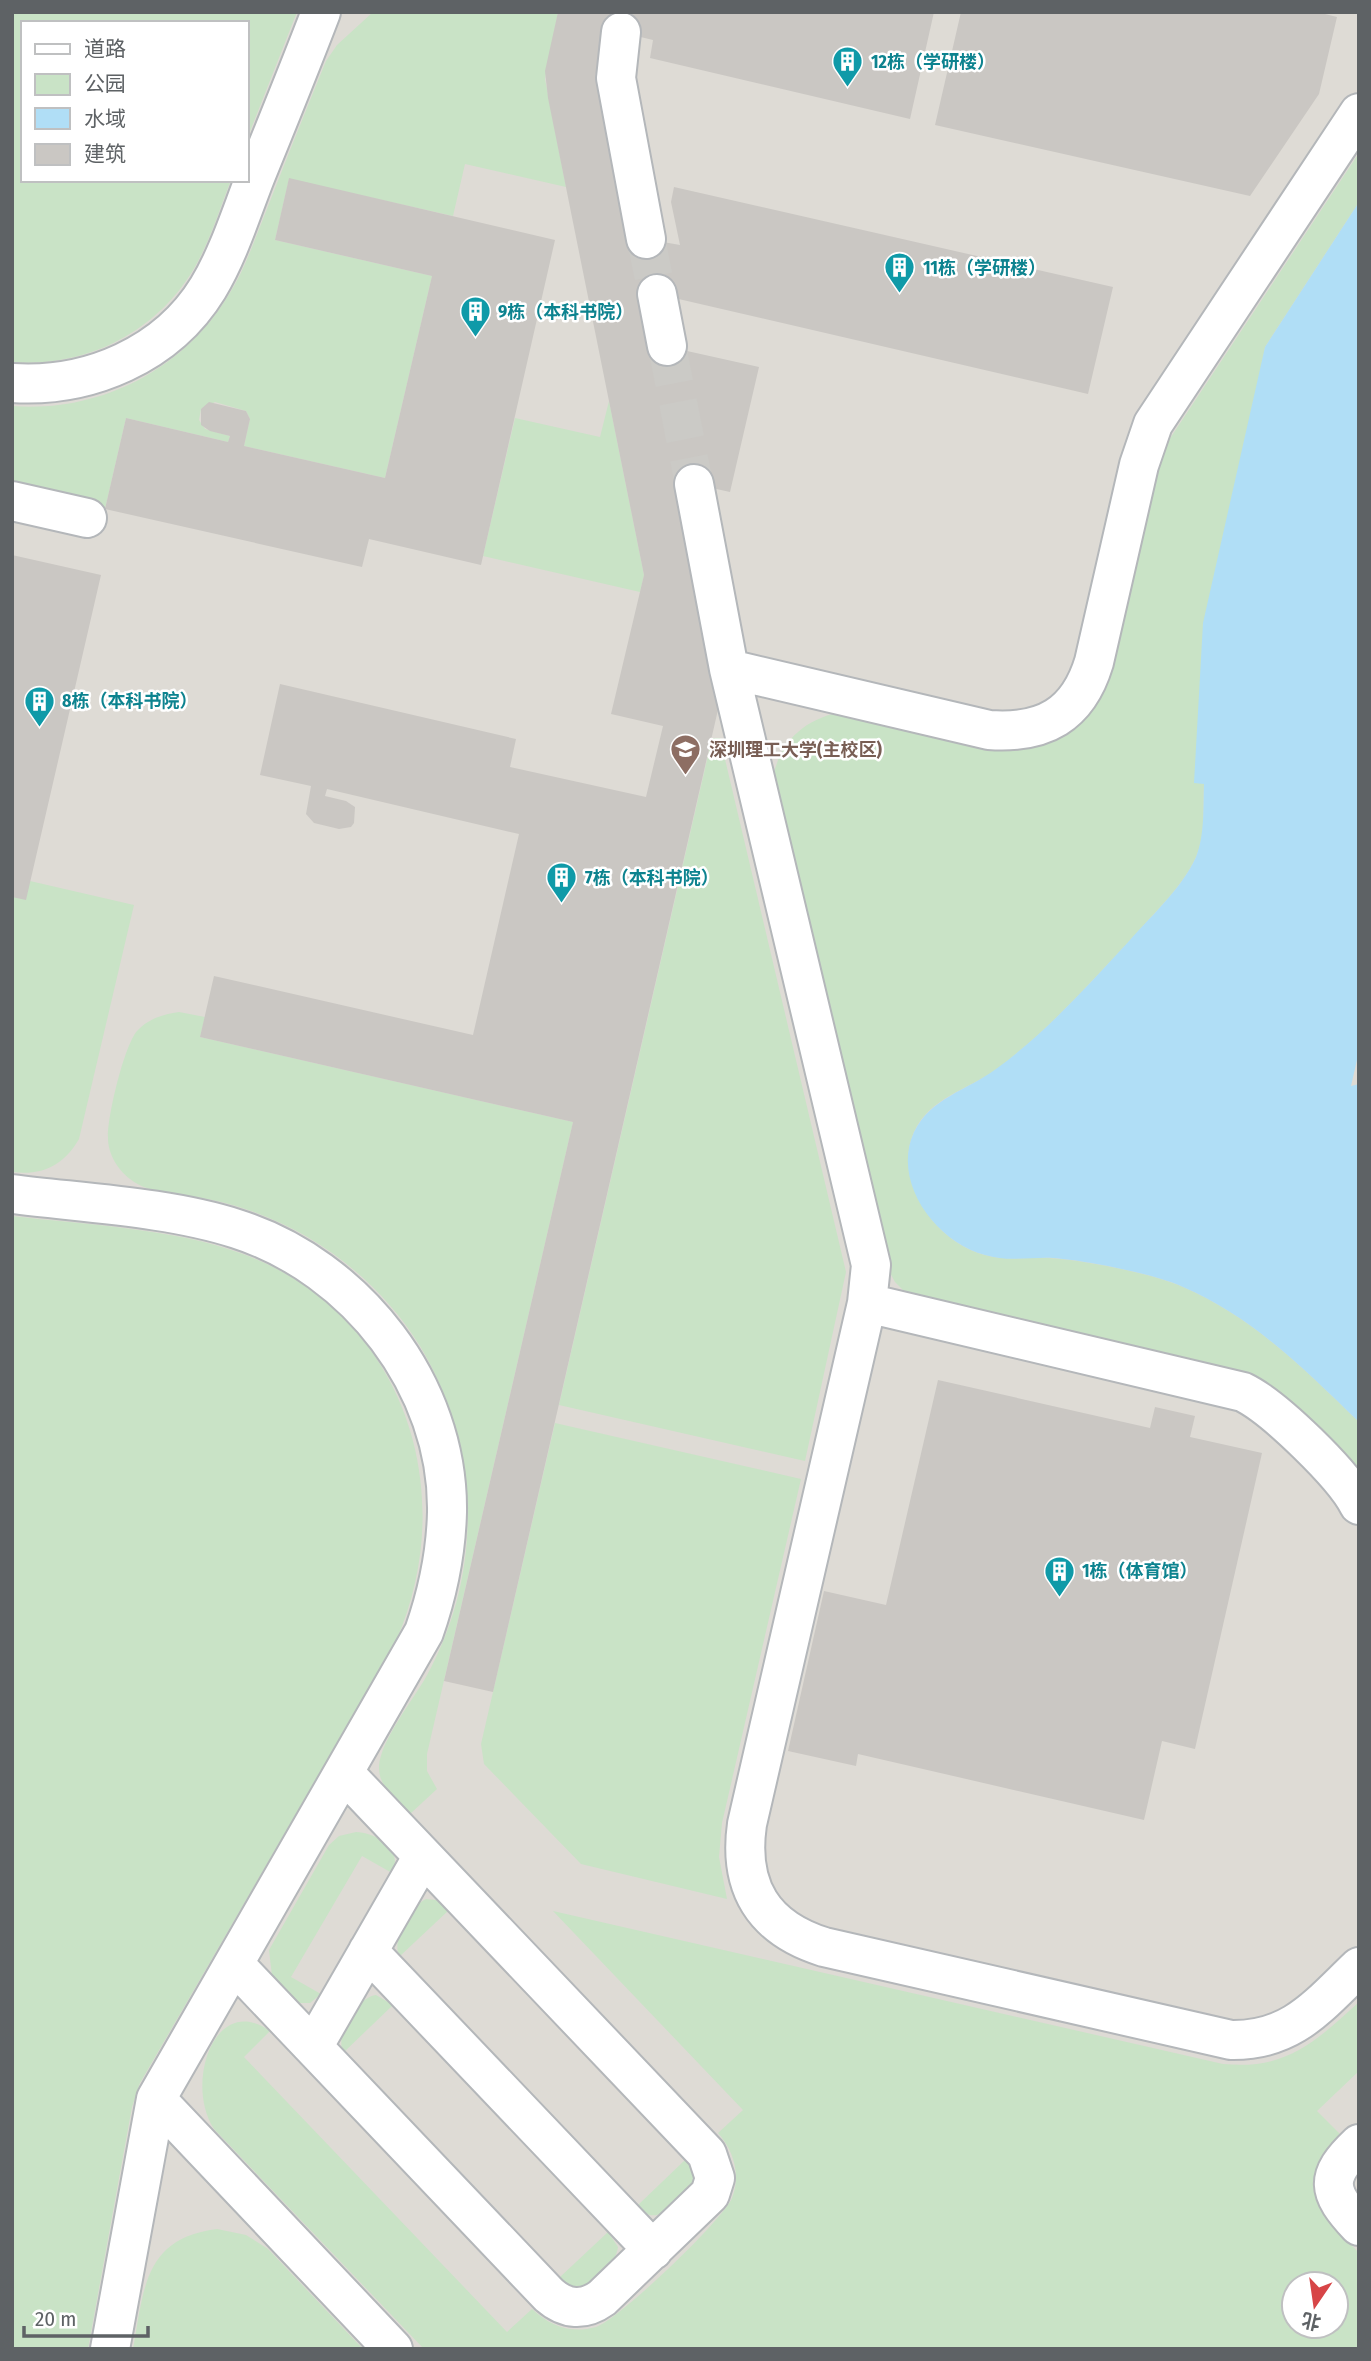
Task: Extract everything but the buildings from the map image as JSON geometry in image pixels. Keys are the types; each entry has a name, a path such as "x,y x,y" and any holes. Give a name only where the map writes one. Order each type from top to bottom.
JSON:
{"lane":[{"path":"12,383 71,381 122,364 162,338 199,301 224,257 321,12"},
{"path":"621,32 616,78 646,239"},
{"path":"729,669 989,730 1030,730 1067,710 1083,690 1094,662 1139,465 1153,424 1359,113"},
{"path":"657,294 667,346"},
{"path":"694,484 729,669 869,1253 871,1277 747,1824 746,1868 758,1901 782,1929 824,1947 1231,2040 1259,2039 1290,2028 1359,1967"},
{"path":"12,501 87,518"},
{"path":"12,1194 212,1222 268,1241 319,1270 345,1291 380,1328 408,1369 430,1418 443,1466 447,1510 441,1575 427,1623 413,1654 156,2099 110,2349"},
{"path":"867,1303 1235,1388 1265,1405 1343,1481 1359,1505"},
{"path":"234,1964 556,2301 578,2308 592,2305 710,2194 715,2178 707,2154 344,1773"},
{"path":"313,2047 424,1856"},
{"path":"368,1951 653,2250"},
{"path":"156,2099 393,2349"},
{"path":"1359,2144 1339,2164 1333,2182 1337,2200 1359,2226"}],"shaded area":[{"name":"深圳理工大学(主校区)","path":"274,12 1359,12 1359,2349 12,2349 12,298 190,182 248,182 248,76"}],"green space":[{"path":"12,12 297,12 248,136 248,21 21,21 21,182 230,182 196,265 181,288 162,309 118,340 93,351 67,359 12,362"},
{"path":"373,12 558,12 545,79 566,187 465,164 453,216 289,179 275,240 432,276 385,478 244,446 250,419 246,411 215,402 201,409 199,420 205,429 230,436 228,442 126,418 105,509 12,488 12,406 76,402 107,394 163,365 188,345 209,322 228,296 245,265 326,61 337,45"},
{"path":"1359,153 1359,202 1265,347 1195,783 1204,783 1203,830 1196,857 1168,898 1052,1022 997,1069 930,1110 914,1132 909,1151 909,1170 923,1207 950,1237 967,1248 993,1257 1062,1259 1154,1277 1183,1287 1232,1313 1298,1364 1359,1422 1359,1481 1280,1402 905,1292 895,1282 883,1260 773,776 783,751 798,732 819,719 845,711 1049,735 1163,449"},
{"path":"609,401 644,575 640,592 483,556 515,418 600,437"},
{"path":"712,738 720,738 846,1272 805,1461 559,1405"},
{"path":"30,881 134,905 79,1139 67,1156 52,1167 23,1173 12,1172 12,897"},
{"path":"179,1012 205,1017 200,1037 573,1122 427,1754 427,1771 437,1789 410,1814 385,1787 379,1766 391,1732 426,1677 445,1637 458,1596 466,1553 468,1511 464,1468 455,1426 440,1385 420,1346 401,1319 380,1294 331,1252 274,1220 243,1208 169,1194 138,1185 118,1166 110,1150 108,1128 127,1051 137,1031 146,1023"},
{"path":"12,1216 188,1238 243,1254 298,1281 344,1318 379,1363 404,1413 419,1468 422,1525 415,1583 396,1641 140,2083 132,2107 88,2349 12,2349"},
{"path":"555,1423 801,1479 722,1823 719,1857 727,1899 581,1864 484,1764 481,1744"},
{"path":"356,1832 372,1835 386,1844 394,1857 392,1873 362,1856 291,1977 321,1994 310,2003 298,2003 272,1976 269,1950 329,1845 339,1836"},
{"path":"426,1899 436,1900 449,1910 399,1957 398,1941 404,1924 414,1909"},
{"path":"553,1911 1223,2064 1245,2065 1283,2058 1314,2041 1359,2002 1359,2071 1317,2111 1341,2135 1317,2169 1314,2184 1322,2210 1359,2253 1359,2349 424,2349 214,2129 206,2110 202,2089 204,2067 210,2048 220,2033 234,2023 251,2022 270,2031 244,2057 507,2332 532,2309 561,2327 578,2330 596,2327 625,2307 669,2268 710,2226 732,2198 736,2172 732,2155 718,2133 743,2110"},
{"path":"376,1995 393,2005 343,2053 342,2036 349,2018 361,2003"},
{"path":"686,2159 694,2169 692,2187 666,2211 652,2215 644,2213 637,2206"},
{"path":"217,2229 246,2235 268,2249 363,2349 133,2349 145,2287 161,2255 175,2243 193,2234"},
{"path":"608,2232 618,2247 607,2269 593,2281 578,2288 571,2288 559,2278"}],"water":[{"path":"1359,202 1359,1051 1351,1086 1359,1084 1359,1422 1298,1364 1255,1329 1208,1299 1183,1287 1156,1277 1100,1265 1053,1258 1002,1258 967,1248 935,1224 923,1207 913,1189 908,1170 908,1151 921,1120 950,1096 1015,1055 1049,1024 1166,901 1183,880 1196,857 1201,840 1204,784 1194,783 1203,623 1265,347"}],"tunnel":[{"path":"646,239 657,294"},
{"path":"667,346 694,484"}],"place":[{"name":"12栋（学研楼）","path":"848,89"},
{"name":"11栋（学研楼）","path":"900,295"},
{"name":"9栋（本科书院）","path":"475,339"},
{"name":"8栋（本科书院）","path":"39,728"},
{"name":"深圳理工大学(主校区)","path":"686,777"},
{"name":"7栋（本科书院）","path":"562,905"},
{"name":"1栋（体育馆）","path":"1059,1598"}]}
